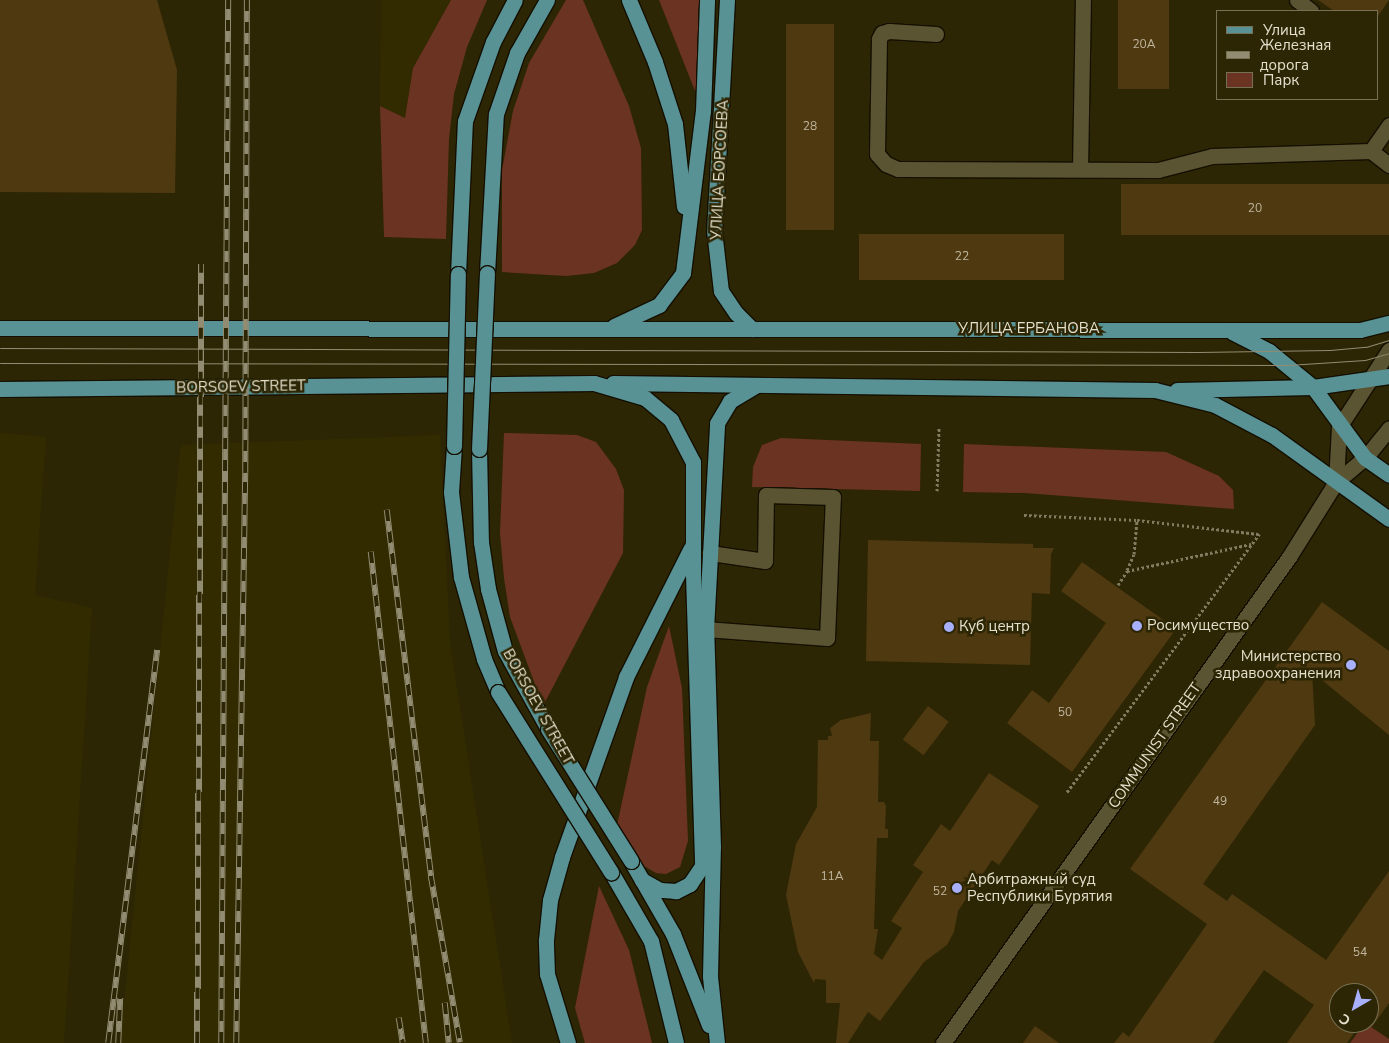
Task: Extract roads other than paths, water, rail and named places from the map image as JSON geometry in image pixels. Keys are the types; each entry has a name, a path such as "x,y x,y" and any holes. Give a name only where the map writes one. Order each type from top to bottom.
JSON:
{"main road":[{"path":"515,0 493,42 465,121 451,492 461,577 482,650 498,692 611,872 651,941 676,1043"},
{"name":"BORSOEV STREET","path":"547,0 517,53 496,114 479,448 481,542 488,589 505,651 548,729 631,861 676,942 698,993 716,1043"},
{"path":"629,0 655,62 675,124 686,230"},
{"path":"610,328 659,305 683,273 686,230 703,111 707,0"},
{"name":"УЛИЦА БОРСОЕВА","path":"726,0 714,230 722,291 736,313 752,329"},
{"path":"1227,330 1360,330 1389,323"},
{"name":"УЛИЦА ЕРБАНОВА","path":"0,328 1227,330 1270,351 1313,387 1339,427 1365,458 1389,475"},
{"path":"594,383 1155,390 1313,387 1389,376"},
{"name":"BORSOEV STREET","path":"0,389 594,383 646,398 671,420 693,462 693,574 702,866 690,884 676,891 660,890 642,880"},
{"path":"716,1043 710,976 713,847 706,629 717,422 730,401 755,386"},
{"path":"1155,390 1215,405 1272,435 1389,519"},
{"name":"BORSOEV STREET","path":"568,1043 548,974 546,940 550,900 562,858 626,677 693,544"}],"street":[{"path":"1080,169 1083,0"},
{"path":"1296,0 1311,10"},
{"path":"936,34 889,31 882,32 879,39 877,154 886,164 898,169 1158,170 1212,156 1371,152 1389,165"},
{"path":"1371,152 1389,125"},
{"path":"1336,482 1339,427 1389,350"},
{"name":"COMMUNIST STREET","path":"943,1043 1289,557 1336,482 1365,458 1389,428"},
{"path":"706,629 827,638 833,497 766,495 765,561 710,553"}],"tram line":[{"path":"0,348 1198,352 1330,350 1366,347 1389,340"},
{"path":"0,363 1288,365 1365,360 1389,353"}],"railway":[{"path":"221,1043 228,0"},
{"path":"236,1043 245,473 247,0"},
{"path":"197,1043 201,264"},
{"path":"387,510 431,876 460,1043"},
{"path":"371,552 426,1043"},
{"path":"108,1043 157,650"},
{"path":"118,1043 120,998"},
{"path":"445,1003 449,1043"},
{"path":"399,1018 403,1043"}],"place":[{"name":"Росимущество","path":"1137,626"},
{"name":"Куб центр","path":"949,627"},
{"name":"Министерство здравоохранения","path":"1351,665"},
{"name":"Арбитражный суд Республики Бурятия","path":"957,888"}]}
